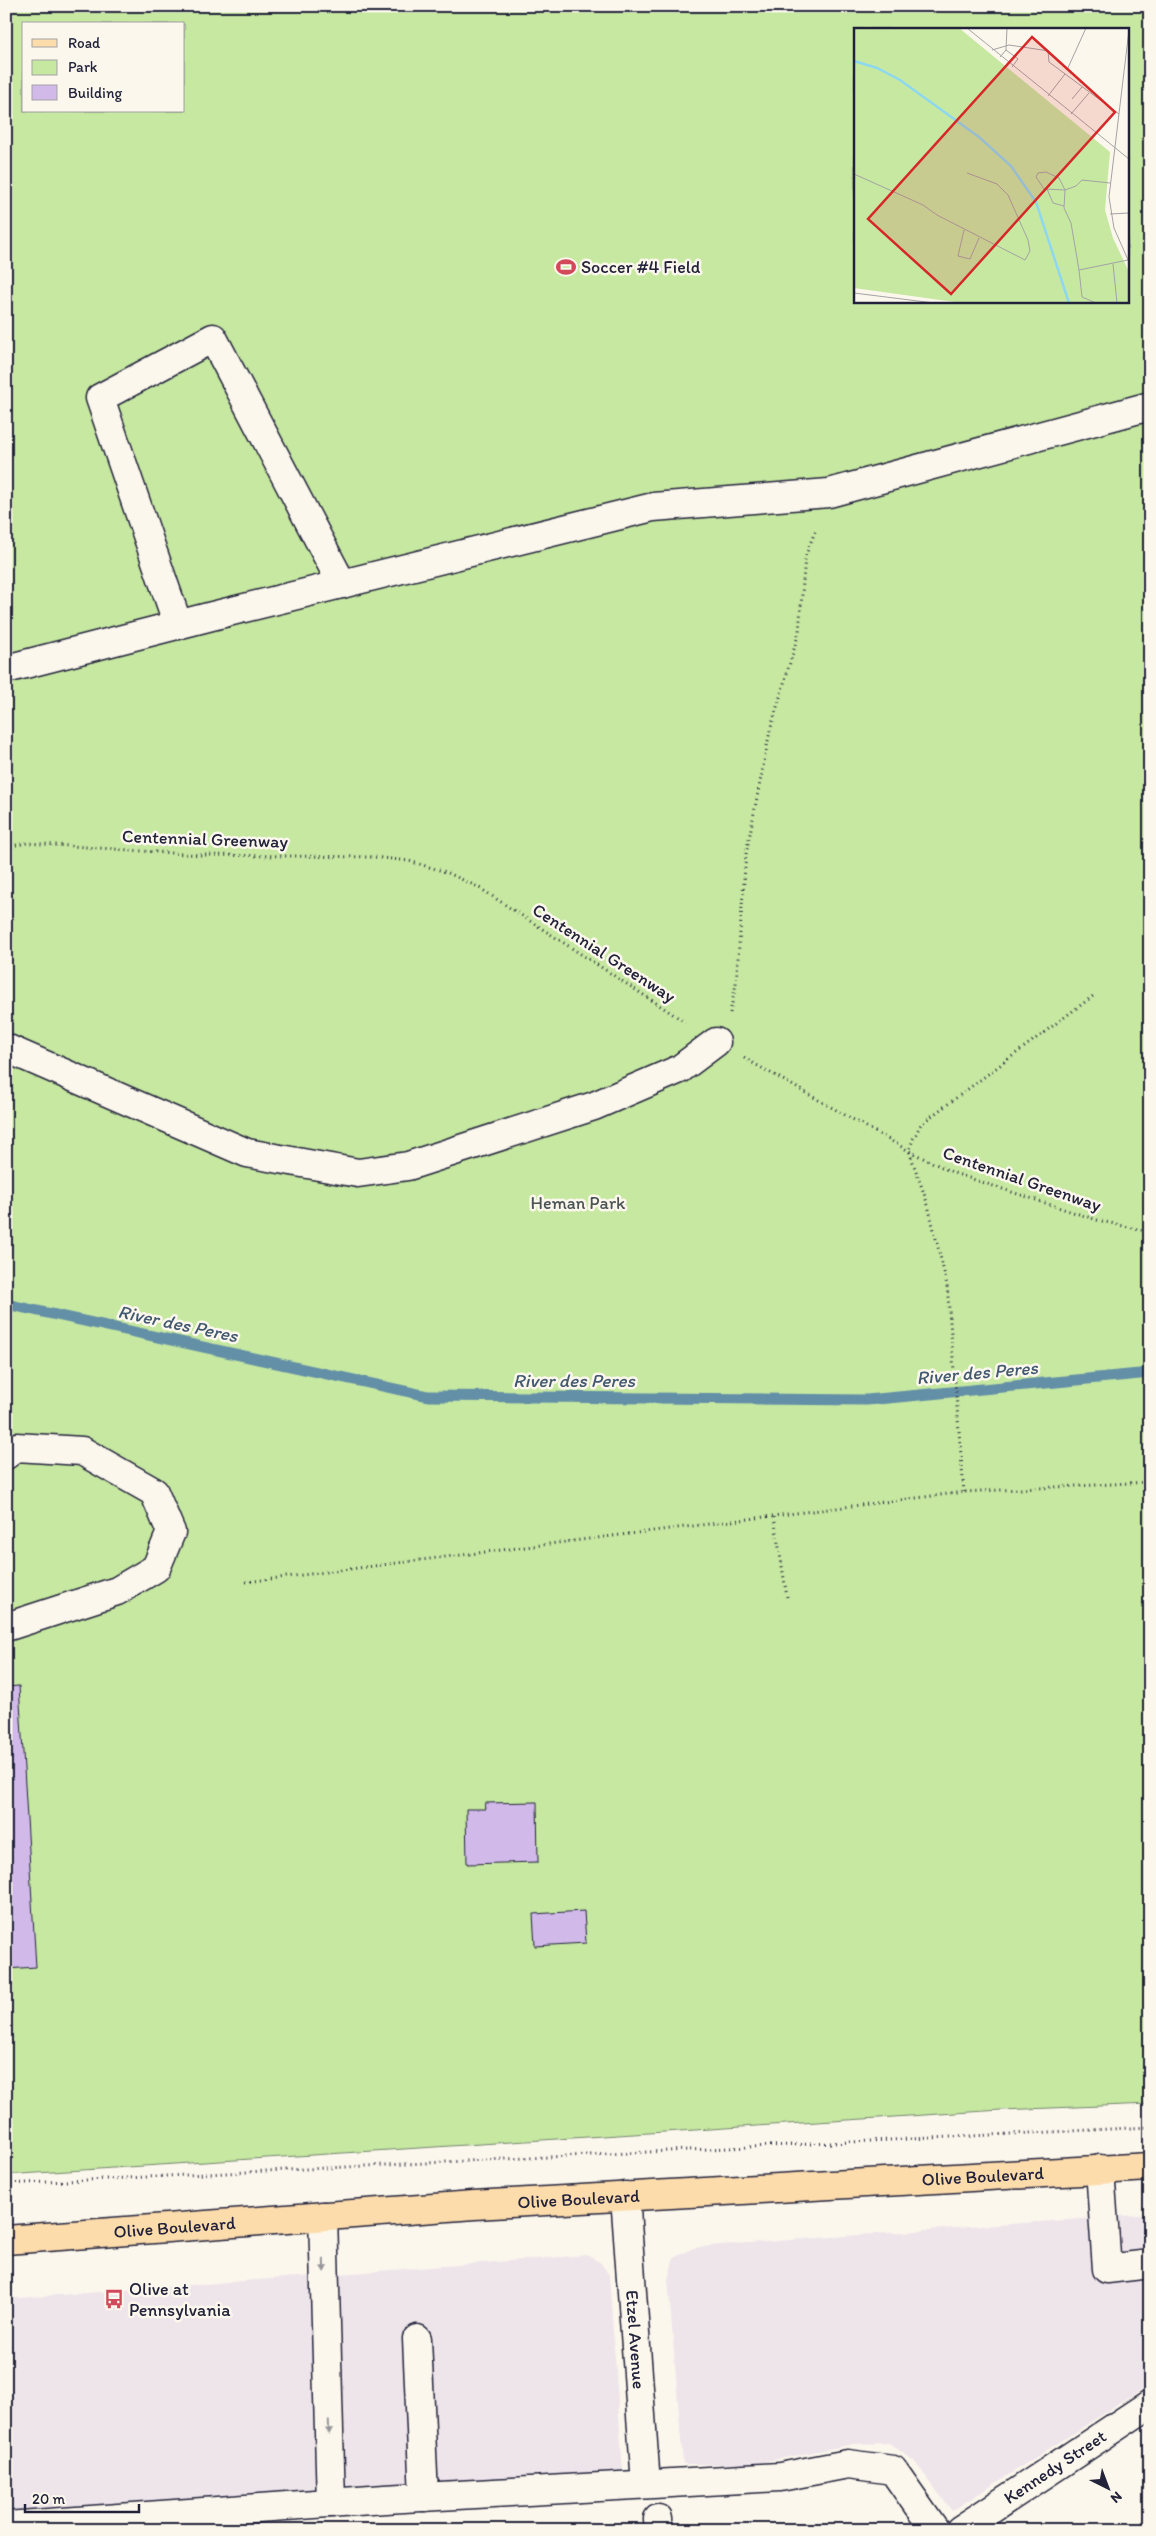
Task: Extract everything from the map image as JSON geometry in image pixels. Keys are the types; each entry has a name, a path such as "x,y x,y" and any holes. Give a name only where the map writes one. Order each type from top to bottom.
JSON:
{"main road":[{"name":"Olive Boulevard","path":"6,2240 625,2196 1150,2166"}],"street":[{"path":"178,625 100,398 213,338 342,584"},
{"path":"6,669 653,507 829,493 1150,406"},
{"path":"6,1048 248,1153 358,1172 408,1166 594,1106 680,1069 716,1042"},
{"path":"6,1455 16,1447 82,1451 154,1492 172,1532 156,1568 117,1591 6,1627"},
{"path":"1100,2169 1106,2269 1150,2264"},
{"name":"Etzel Avenue","path":"625,2196 646,2484"},
{"path":"323,2216 331,2503"},
{"path":"417,2339 424,2497"},
{"name":"Kennedy Street","path":"960,2530 1150,2404"},
{"path":"6,2526 331,2503 780,2476 848,2464 893,2470 935,2530"}],"path":[{"path":"716,1042 729,1014 736,984 746,854 770,731 799,632 805,557 829,493"},
{"name":"Centennial Greenway","path":"6,847 27,843 201,855 374,857 409,861 446,872 478,887 716,1042 909,1151 954,1173 1097,1220 1150,1232"},
{"path":"964,1492 947,1285 928,1205 909,1151 913,1138 921,1124 1094,996"},
{"path":"246,1582 964,1492 1150,1482"},
{"path":"774,1517 787,1598"},
{"path":"6,2184 1150,2127"}],"shaded area":[{"path":"1150,2214 1150,2384 952,2511 914,2461 889,2443 854,2444 754,2464 683,2464 668,2279 674,2258 693,2248 720,2245"},
{"path":"587,2255 601,2263 609,2275 623,2472 6,2511 6,2299"}],"green space":[{"name":"Heman Park","path":"6,6 1150,6 1150,2104 1001,2110 6,2175"}],"building":[{"path":"19,1686 36,1967 6,1969 6,1687"},
{"path":"537,1802 538,1862 467,1864 466,1809 486,1809 485,1803"},
{"path":"584,1911 586,1943 535,1946 533,1914"}],"waterway":[{"name":"River des Peres","path":"6,1304 428,1396 867,1400 1150,1373"}],"place":[{"name":"Soccer #4 Field","path":"566,267"},
{"name":"Olive at Pennsylvania","path":"114,2299"}]}
